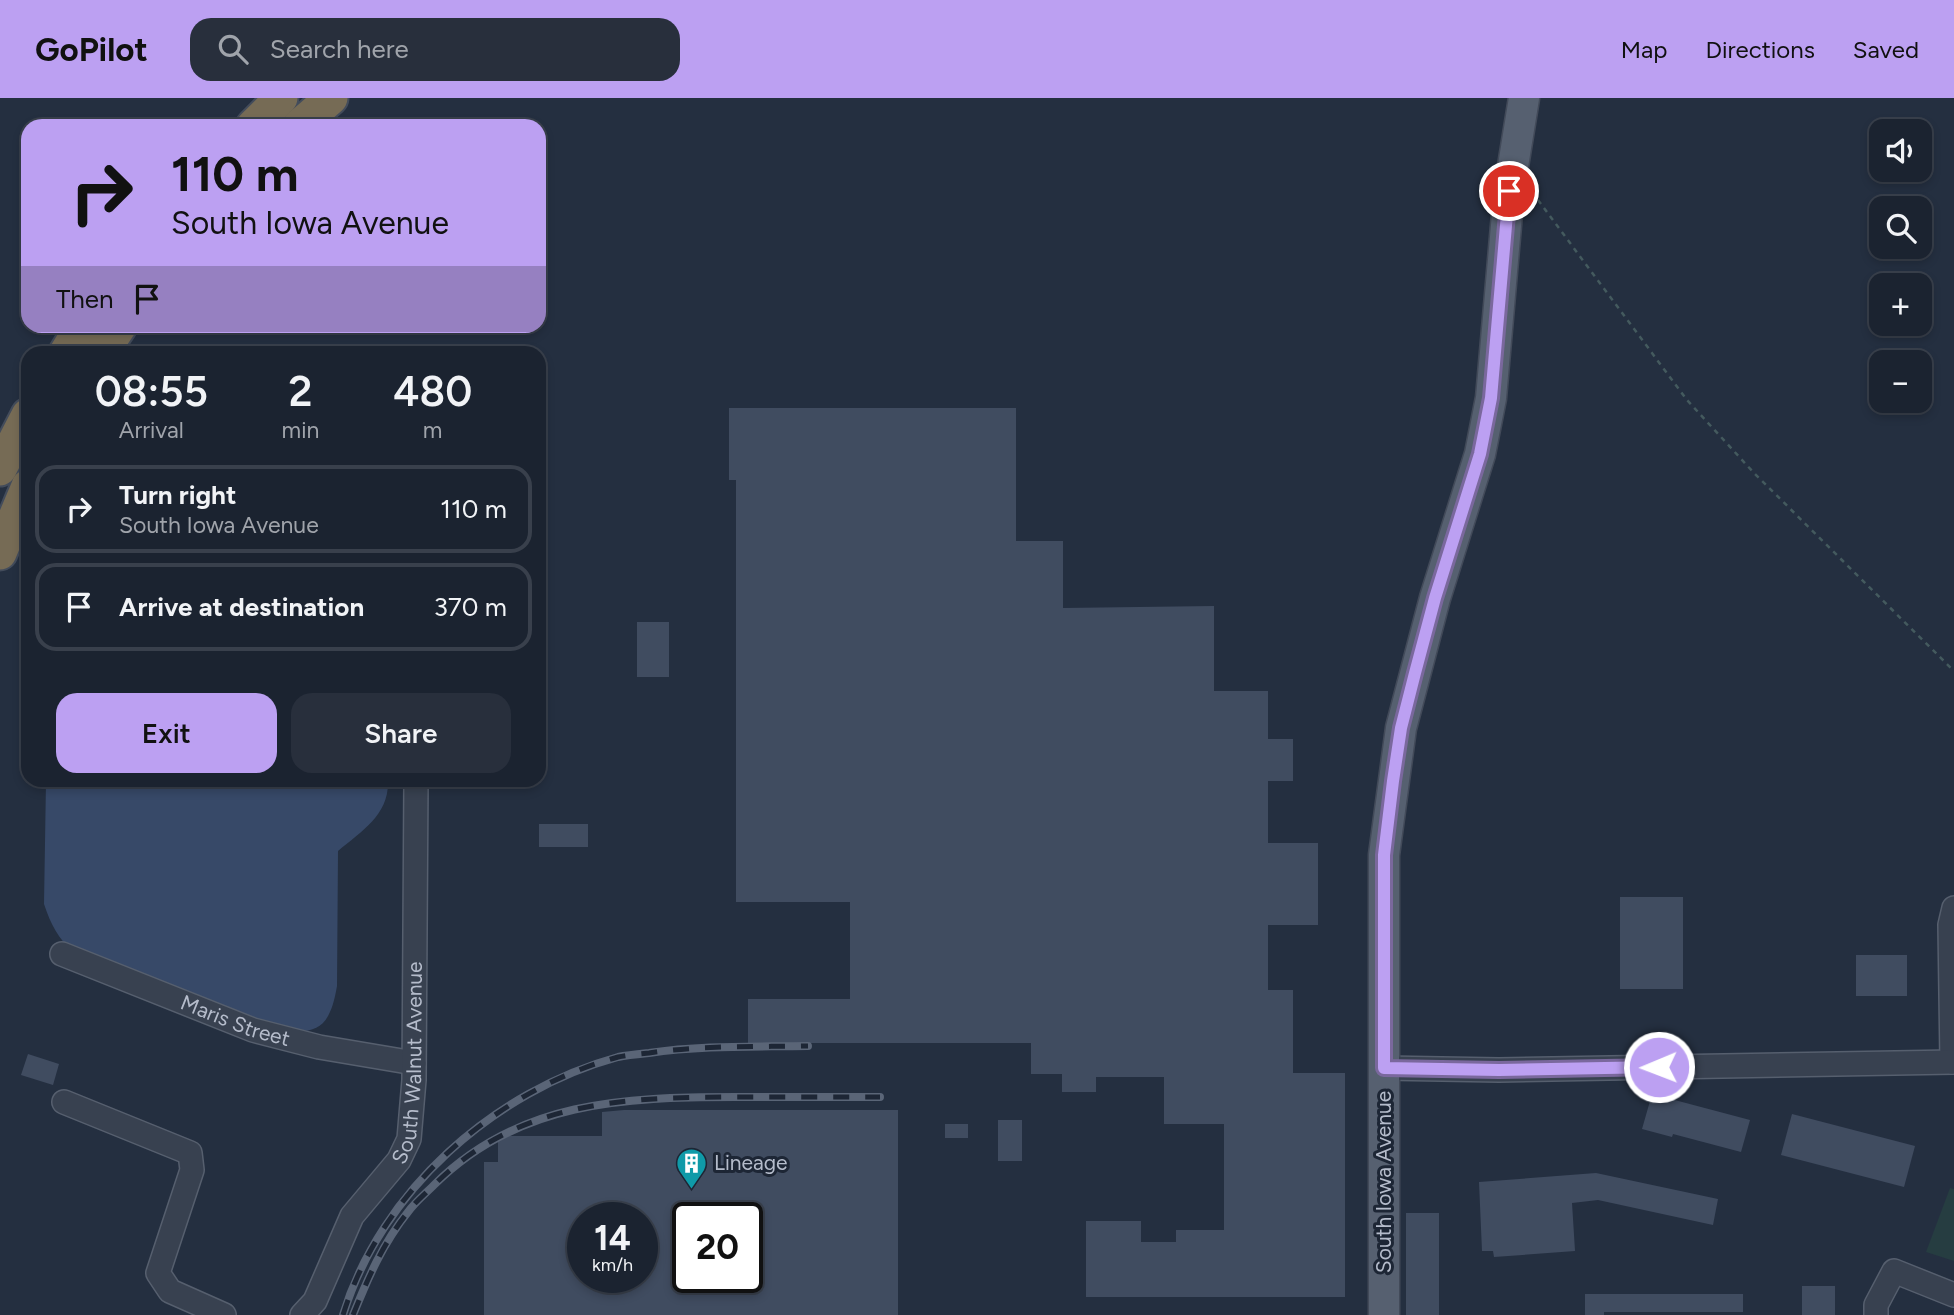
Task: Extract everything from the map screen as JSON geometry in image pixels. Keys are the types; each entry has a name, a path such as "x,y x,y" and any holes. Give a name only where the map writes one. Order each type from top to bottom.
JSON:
{"highway":[{"path":"260,119 281,98"},
{"path":"307,119 331,98"},
{"path":"0,469 21,428"},
{"path":"0,553 21,503"}],"main road":[{"name":"South Iowa Avenue","path":"1384,1315 1384,855 1401,728 1482,443 1491,398 1513,167 1524,98"}],"street":[{"name":"South Walnut Avenue","path":"302,1315 315,1301 352,1216 399,1160 409,1139 414,1063 416,787"},
{"path":"1384,1068 1499,1070 1953,1062 1950,925 1954,908"},
{"name":"Maris Street","path":"62,954 253,1030 319,1047 414,1063"},
{"path":"64,1102 190,1153 192,1170 158,1273 170,1291 224,1315"},
{"path":"1876,1315 1876,1305 1894,1271 1954,1295"}],"path":[{"path":"1513,167 1686,400 1754,473 1954,671"}],"green space":[{"path":"1950,1188 1954,1189 1954,1261 1926,1252"}],"water":[{"path":"46,787 388,787 379,813 365,829 338,851 337,986 329,1014 317,1028 297,1031 270,1028 74,953 56,931 44,904"}],"building":[{"path":"729,408 1016,408 1016,541 1063,541 1063,608 1214,606 1214,691 1268,691 1268,739 1293,739 1293,781 1268,781 1268,843 1318,843 1318,925 1268,925 1268,990 1293,990 1293,1073 1345,1073 1345,1297 1086,1297 1086,1221 1141,1221 1141,1242 1176,1242 1176,1230 1224,1230 1224,1124 1164,1124 1164,1077 1096,1077 1096,1092 1062,1092 1062,1074 1031,1074 1031,1043 748,1043 748,999 850,999 850,902 736,902 736,480 729,480"},
{"path":"637,622 669,622 669,677 637,677"},
{"path":"539,824 588,824 588,847 539,847"},
{"path":"1620,897 1683,897 1683,989 1620,989"},
{"path":"1856,955 1907,955 1907,996 1856,996"},
{"path":"28,1054 59,1064 53,1085 21,1075"},
{"path":"1652,1094 1750,1120 1741,1152 1673,1134 1672,1137 1642,1129"},
{"name":"Lineage","path":"624,1110 898,1110 898,1315 484,1315 484,1162 498,1162 498,1140 507,1136 602,1136 602,1112"},
{"path":"1792,1114 1915,1146 1904,1187 1781,1155"},
{"path":"998,1120 1022,1120 1022,1161 998,1161"},
{"path":"945,1124 968,1124 968,1138 945,1138"},
{"path":"1596,1173 1718,1199 1713,1225 1598,1200 1572,1203 1575,1251 1494,1257 1493,1251 1482,1251 1479,1182"},
{"path":"1406,1213 1439,1213 1439,1315 1406,1315"},
{"path":"1802,1286 1835,1286 1835,1315 1802,1315"},
{"path":"1585,1294 1743,1294 1743,1312 1604,1312 1604,1315 1585,1315"}],"railway":[{"path":"343,1315 361,1270 385,1227 414,1188 448,1152 487,1121 528,1094 572,1073 622,1056 669,1050 808,1046"},
{"path":"353,1315 384,1248 417,1201 466,1157 501,1136 537,1120 574,1110 653,1099 880,1097"}],"place":[{"name":"Lineage","path":"691,1190"}],"route":[{"path":"1509,191 1491,398 1480,454 1435,598 1415,673 1401,728 1393,781 1384,855 1384,1068 1499,1070 1659,1067"}]}
